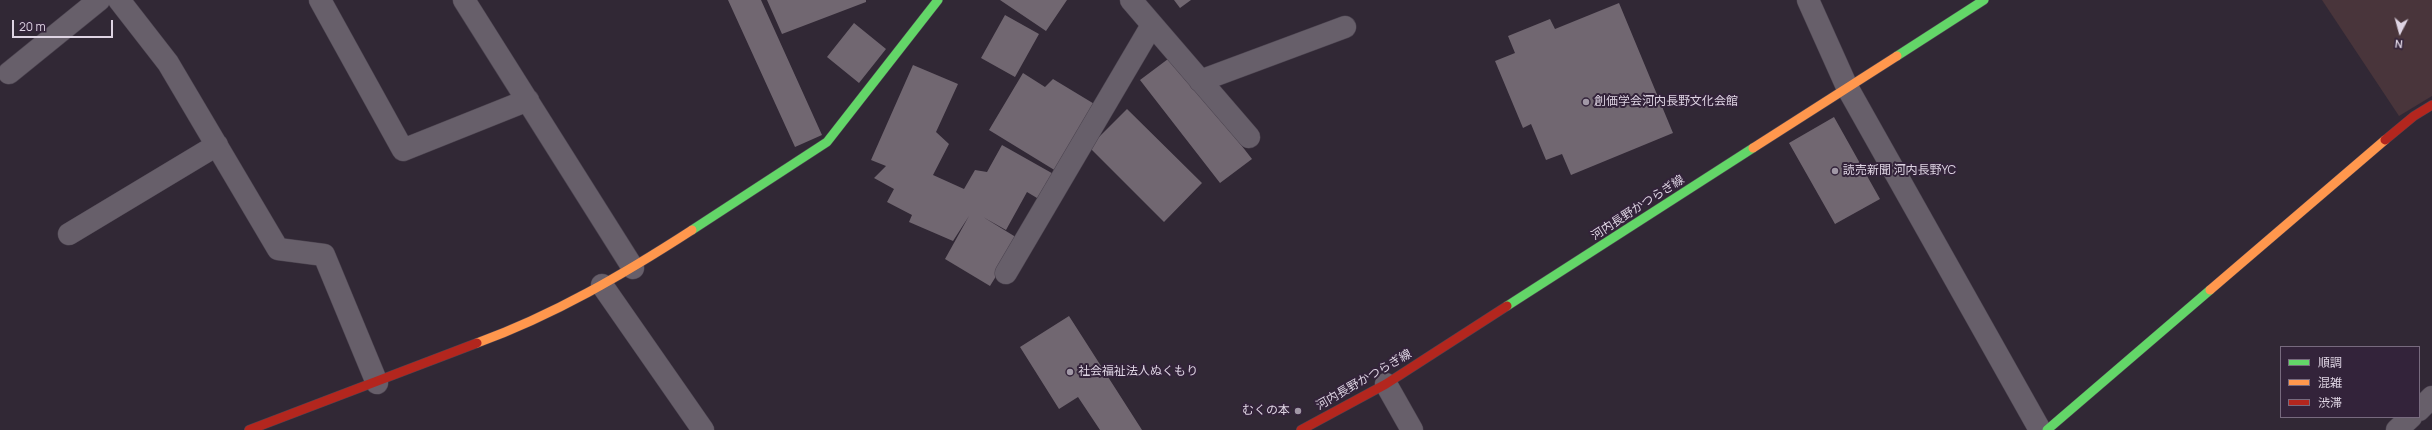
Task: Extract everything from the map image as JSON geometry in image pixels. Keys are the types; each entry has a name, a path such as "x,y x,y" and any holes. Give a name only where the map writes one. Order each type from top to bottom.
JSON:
{"street":[{"path":"9,73 99,0"},
{"path":"119,0 168,63 278,249 324,254 377,383"},
{"path":"320,0 403,150 528,100"},
{"path":"464,0 633,268"},
{"path":"249,430 377,383 526,325 633,268 827,142 938,0"},
{"path":"1130,0 1248,136"},
{"path":"1808,0 1848,87 2040,430"},
{"name":"河内長野かつらぎ線","path":"1301,430 1386,384 1984,0"},
{"path":"1006,272 1152,25"},
{"path":"1200,81 1345,27"},
{"path":"2047,430 2414,116 2432,106"},
{"path":"68,234 217,145"},
{"path":"602,285 703,430"},
{"path":"1386,384 1412,430"},
{"path":"2420,409 2432,397"},
{"path":"2397,430 2410,418"}],"shaded area":[{"path":"2322,0 2432,0 2432,96 2399,116"}],"building":[{"path":"728,0 761,0 822,135 795,147"},
{"path":"767,0 866,0 866,2 782,34"},
{"path":"1000,0 1067,0 1046,31"},
{"path":"1174,0 1191,0 1180,8"},
{"name":"創価学会河内長野文化会館","path":"1619,3 1673,133 1571,175 1562,154 1546,160 1531,124 1523,128 1495,61 1515,53 1508,36 1550,19 1555,29"},
{"path":"1005,15 1039,34 1015,77 981,58"},
{"path":"854,23 886,49 859,83 827,57"},
{"path":"1172,56 1252,159 1220,183 1140,80"},
{"path":"913,65 958,84 936,132 949,144 933,175 964,189 975,170 987,172 1002,145 1057,176 1042,201 1027,192 1006,230 983,217 1019,239 990,286 945,259 969,216 953,241 909,222 912,215 887,202 894,189 874,178 886,166 871,160"},
{"path":"1023,73 1045,87 1053,79 1096,105 1056,171 989,130"},
{"path":"1127,109 1202,183 1164,222 1089,147"},
{"name":"読売新聞 河内長野YC","path":"1834,117 1880,199 1835,224 1789,143"},
{"name":"社会福祉法人ぬくもり","path":"1069,316 1142,430 1100,430 1078,397 1059,409 1020,347"}],"traffic: fast":[{"path":"692,230 827,142 938,0"},
{"path":"1897,56 1984,0"},
{"path":"1507,306 1753,148"},
{"path":"2047,430 2210,290"}],"traffic: slow":[{"path":"1753,148 1897,56"},
{"path":"2210,290 2385,140"},
{"path":"477,343 506,332 561,307 614,278 692,230"}],"traffic: jam":[{"path":"2385,140 2414,116 2432,105"},
{"path":"1301,430 1386,384 1507,306"},
{"path":"249,430 477,343"}],"place":[{"name":"創価学会河内長野文化会館","path":"1586,102"},
{"name":"読売新聞 河内長野YC","path":"1835,171"},
{"name":"社会福祉法人ぬくもり","path":"1070,372"},
{"name":"むくの本","path":"1298,411"}]}
